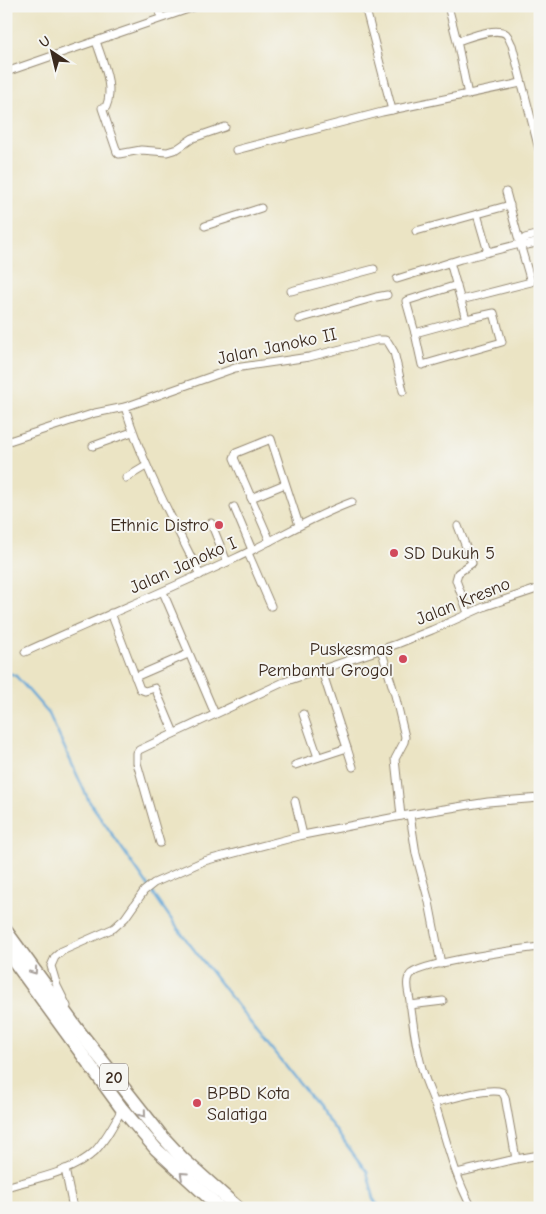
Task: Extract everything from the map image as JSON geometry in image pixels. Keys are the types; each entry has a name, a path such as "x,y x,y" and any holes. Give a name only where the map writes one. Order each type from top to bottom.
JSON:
{"highway":[{"name":"20","path":"6,931 73,1034"},
{"name":"20","path":"6,950 105,1076 149,1121 183,1160 238,1208"},
{"name":"20","path":"105,1076 122,1110 156,1149 220,1208"}],"street":[{"path":"157,6 161,17"},
{"path":"6,72 197,6"},
{"path":"365,6 392,110"},
{"path":"448,6 468,95"},
{"path":"457,41 492,32 505,34 512,45 540,152"},
{"path":"96,40 108,81 108,103 106,107 102,108 119,154 142,150 167,152 193,138 225,127"},
{"path":"236,150 392,110 521,83"},
{"path":"461,300 531,282 506,192"},
{"path":"416,231 510,204"},
{"path":"205,226 261,208"},
{"path":"476,214 488,252"},
{"path":"520,244 525,238 540,234"},
{"path":"397,279 488,252 520,244 527,245 540,242"},
{"path":"450,262 466,319"},
{"path":"291,291 374,269"},
{"path":"415,333 494,313 502,342 422,365 406,301 457,285"},
{"path":"299,318 369,298 387,295"},
{"name":"Jalan Janoko II","path":"6,442 95,413 125,407 235,368 309,357 381,339 388,342 392,347 403,391"},
{"path":"125,407 132,432 146,466 200,575"},
{"path":"93,446 132,432"},
{"path":"270,541 234,456 236,453 271,439 299,525"},
{"path":"126,478 146,466"},
{"path":"251,498 286,484"},
{"name":"Jalan Janoko I","path":"24,652 200,575 250,552 299,525 352,502"},
{"path":"234,507 271,606"},
{"path":"211,523 227,562"},
{"path":"458,526 472,563 458,573 456,580 468,613"},
{"name":"Jalan Kresno","path":"160,843 136,758 139,750 284,682 397,644 468,613 540,588"},
{"path":"162,592 215,714"},
{"path":"111,613 142,691 155,688 174,733"},
{"path":"380,649 395,695 405,737 395,759 401,816"},
{"path":"135,677 188,654"},
{"path":"321,668 353,767"},
{"path":"303,714 318,758"},
{"path":"295,765 347,748"},
{"path":"73,1034 51,966 55,956 114,928 125,918 144,891 154,882 204,860 303,835 457,806 540,798"},
{"path":"295,801 303,835"},
{"path":"410,815 416,854 429,902 441,964"},
{"path":"472,1208 450,1158 423,1072 410,1005 409,976 412,972 441,964 540,947"},
{"path":"410,1005 444,1001"},
{"path":"434,1103 486,1092 502,1092 505,1097 516,1159"},
{"path":"6,1187 81,1162 94,1152 106,1137 122,1110"},
{"path":"457,1173 540,1155"},
{"path":"64,1169 73,1208"}],"waterway":[{"path":"6,672 16,676 49,714 89,801 178,929 367,1172 375,1202 374,1208"},
{"path":"375,1202 381,1208"}],"place":[{"name":"Ethnic Distro","path":"219,525"},
{"name":"SD Dukuh 5","path":"394,553"},
{"name":"Puskesmas Pembantu Grogol","path":"403,659"},
{"name":"BPBD Kota Salatiga","path":"197,1103"}]}
